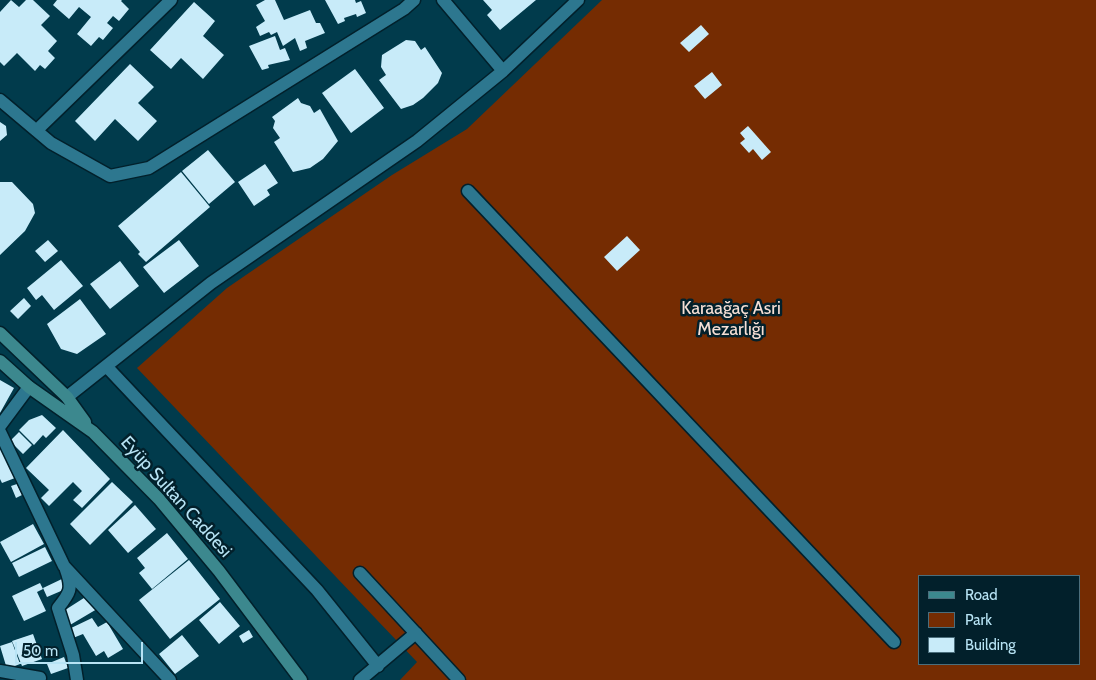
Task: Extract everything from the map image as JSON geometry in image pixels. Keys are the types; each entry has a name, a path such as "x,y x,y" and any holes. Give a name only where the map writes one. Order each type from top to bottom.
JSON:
{"main road":[{"path":"0,333 67,397 93,432"},
{"name":"Eyüp Sultan Caddesi","path":"0,361 29,386 93,432 183,526 301,680"}],"street":[{"path":"37,130 171,0"},
{"path":"0,100 51,143 110,176 149,168 404,10 414,0"},
{"path":"443,0 503,71"},
{"path":"67,397 108,367 211,283 417,140 503,71 578,0"},
{"path":"468,191 894,642"},
{"path":"108,367 317,590 378,666"},
{"path":"0,426 29,386"},
{"path":"0,432 70,581 70,594 58,608 73,655 76,680"},
{"path":"64,566 170,680"},
{"path":"360,573 459,680"},
{"path":"360,680 416,633"},
{"path":"0,671 40,678"}],"green space":[{"name":"Karaağaç Asri Mezarlığı","path":"602,0 1096,0 1096,680 400,680 417,662 137,368 227,288 392,175 467,129"}],"building":[{"path":"11,0 19,7 26,0 33,0 50,16 41,25 57,41 48,51 55,58 45,69 40,65 35,71 17,53 4,66 0,62 0,12"},
{"path":"57,0 122,0 129,9 119,21 113,16 107,23 113,28 103,40 99,37 91,46 77,34 91,17 79,7 69,19 53,5"},
{"path":"265,0 275,0 284,20 310,10 316,23 320,23 325,33 305,41 307,48 300,51 295,38 283,46 277,32 271,35 269,32 260,36 256,27 265,21 256,5"},
{"path":"325,0 355,0 356,3 361,1 366,13 357,17 356,14 344,18 345,21 338,24"},
{"path":"483,0 536,0 500,30 487,15 492,10"},
{"path":"194,2 215,21 203,36 224,55 203,79 181,58 171,69 150,50"},
{"path":"701,25 709,34 689,52 680,43"},
{"path":"275,36 280,50 285,48 290,60 268,65 269,68 262,70 249,46"},
{"path":"406,40 415,41 421,50 425,47 442,73 438,83 423,98 413,105 401,109 379,80 386,75 381,67 382,55"},
{"path":"130,64 154,87 138,103 157,121 138,141 115,119 95,141 75,121"},
{"path":"355,69 384,108 351,133 322,93"},
{"path":"712,72 722,85 705,99 694,86"},
{"path":"298,98 301,103 310,106 314,113 320,109 338,141 323,159 310,168 293,172 274,142 280,138 273,128 275,121 272,117"},
{"path":"0,122 6,126 7,135 0,141"},
{"path":"748,126 771,152 762,160 753,149 749,153 740,143 745,139 740,133"},
{"path":"208,150 235,182 209,204 182,171"},
{"path":"265,164 278,183 267,190 270,195 254,206 238,182"},
{"path":"181,172 210,207 146,262 118,226"},
{"path":"0,182 12,182 33,204 35,213 25,231 0,255"},
{"path":"627,236 640,250 617,271 604,257"},
{"path":"48,240 58,251 45,262 35,251"},
{"path":"179,240 199,266 164,293 143,267"},
{"path":"61,260 83,286 54,310 42,295 36,300 27,288"},
{"path":"120,261 139,286 110,309 90,284"},
{"path":"24,298 31,306 18,319 10,311"},
{"path":"80,299 106,334 77,354 61,349 47,324"},
{"path":"0,380 14,388 0,413"},
{"path":"42,415 56,428 46,438 43,435 34,445 19,430 29,420"},
{"path":"63,430 110,479 82,508 73,500 82,491 73,482 49,506 41,498 49,490 26,468"},
{"path":"19,432 32,445 23,454 10,441"},
{"path":"0,446 15,478 2,483 0,479"},
{"path":"112,482 133,502 90,545 70,524"},
{"path":"17,484 22,495 16,498 11,486"},
{"path":"135,505 156,529 128,553 108,530"},
{"path":"33,524 44,544 11,562 0,542"},
{"path":"167,533 188,559 152,589 139,573 145,568 137,558"},
{"path":"45,547 52,561 19,577 12,563"},
{"path":"189,560 220,599 170,639 139,600"},
{"path":"64,578 68,588 47,597 43,588"},
{"path":"40,583 43,589 37,592 46,611 24,621 12,596"},
{"path":"87,596 97,609 70,625 62,612"},
{"path":"220,602 240,626 219,644 199,620"},
{"path":"92,618 98,627 107,622 123,649 108,658 104,651 96,656 83,634 73,638 69,629"},
{"path":"249,630 253,637 243,643 239,636"},
{"path":"33,634 42,659 22,666 12,641"},
{"path":"182,635 199,656 175,674 159,654"},
{"path":"12,642 20,664 7,669 0,646"},
{"path":"64,657 68,668 51,674 47,664"}]}
